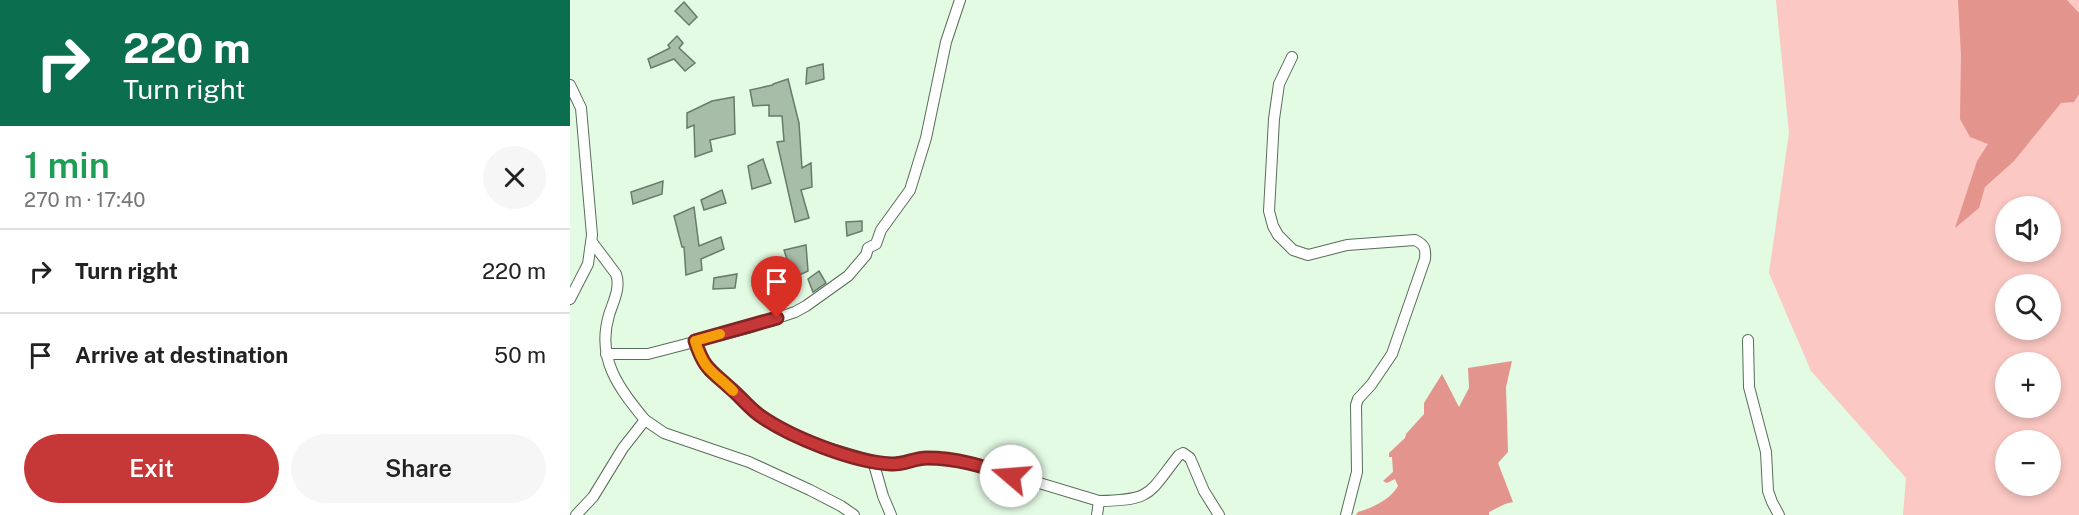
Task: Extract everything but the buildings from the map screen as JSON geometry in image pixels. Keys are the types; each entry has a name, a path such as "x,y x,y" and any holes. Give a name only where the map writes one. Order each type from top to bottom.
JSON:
{"street":[{"path":"606,354 648,354 748,328 806,306 848,276 866,255 868,248 876,244 885,224 910,190 926,138 939,71 960,0"},
{"path":"1292,57 1280,84 1275,108 1269,211 1278,235 1293,250 1308,255 1347,245 1415,240 1422,243 1426,249 1425,259 1392,354 1371,385 1358,399 1356,405 1357,472 1346,515"},
{"path":"570,85 581,108 592,242 588,264 570,299"},
{"path":"592,242 618,280 606,326 606,354 613,376 621,390 645,420 664,433 749,462 800,485 854,515"},
{"path":"1748,340 1749,387 1766,453 1768,491 1779,515"},
{"path":"695,341 700,356 709,371 750,407 784,431 825,447 892,464 928,458 973,463 1099,501 1124,501 1143,496 1161,481 1179,455 1185,454 1191,458 1204,491 1219,515"},
{"path":"576,515 593,497 623,448 645,420"},
{"path":"873,461 891,515"},
{"path":"1097,515 1099,501"}],"shaded area":[{"path":"1776,0 2079,0 2079,515 1903,515 1906,478 1811,371 1769,273 1789,133"},
{"path":"1958,0 2067,0 2079,13 2079,94 2074,102 2061,103 2014,161 1985,187 1979,208 1955,228 1977,161 1988,144 1970,137 1960,119 1961,55"},
{"path":"1512,361 1506,387 1508,452 1498,463 1513,502 1489,512 1489,515 1356,515 1358,512 1375,506 1395,491 1398,486 1395,479 1387,483 1383,481 1393,472 1392,457 1389,457 1389,453 1405,438 1424,414 1424,403 1442,374 1459,407 1469,388 1468,368"}],"slow traffic":[{"path":"720,334 695,341 700,356 709,371 733,391"}],"route":[{"path":"777,318 695,341 700,356 709,371 770,422 784,431 825,447 873,461 892,464 915,459 944,459 973,463 1011,476"}]}
